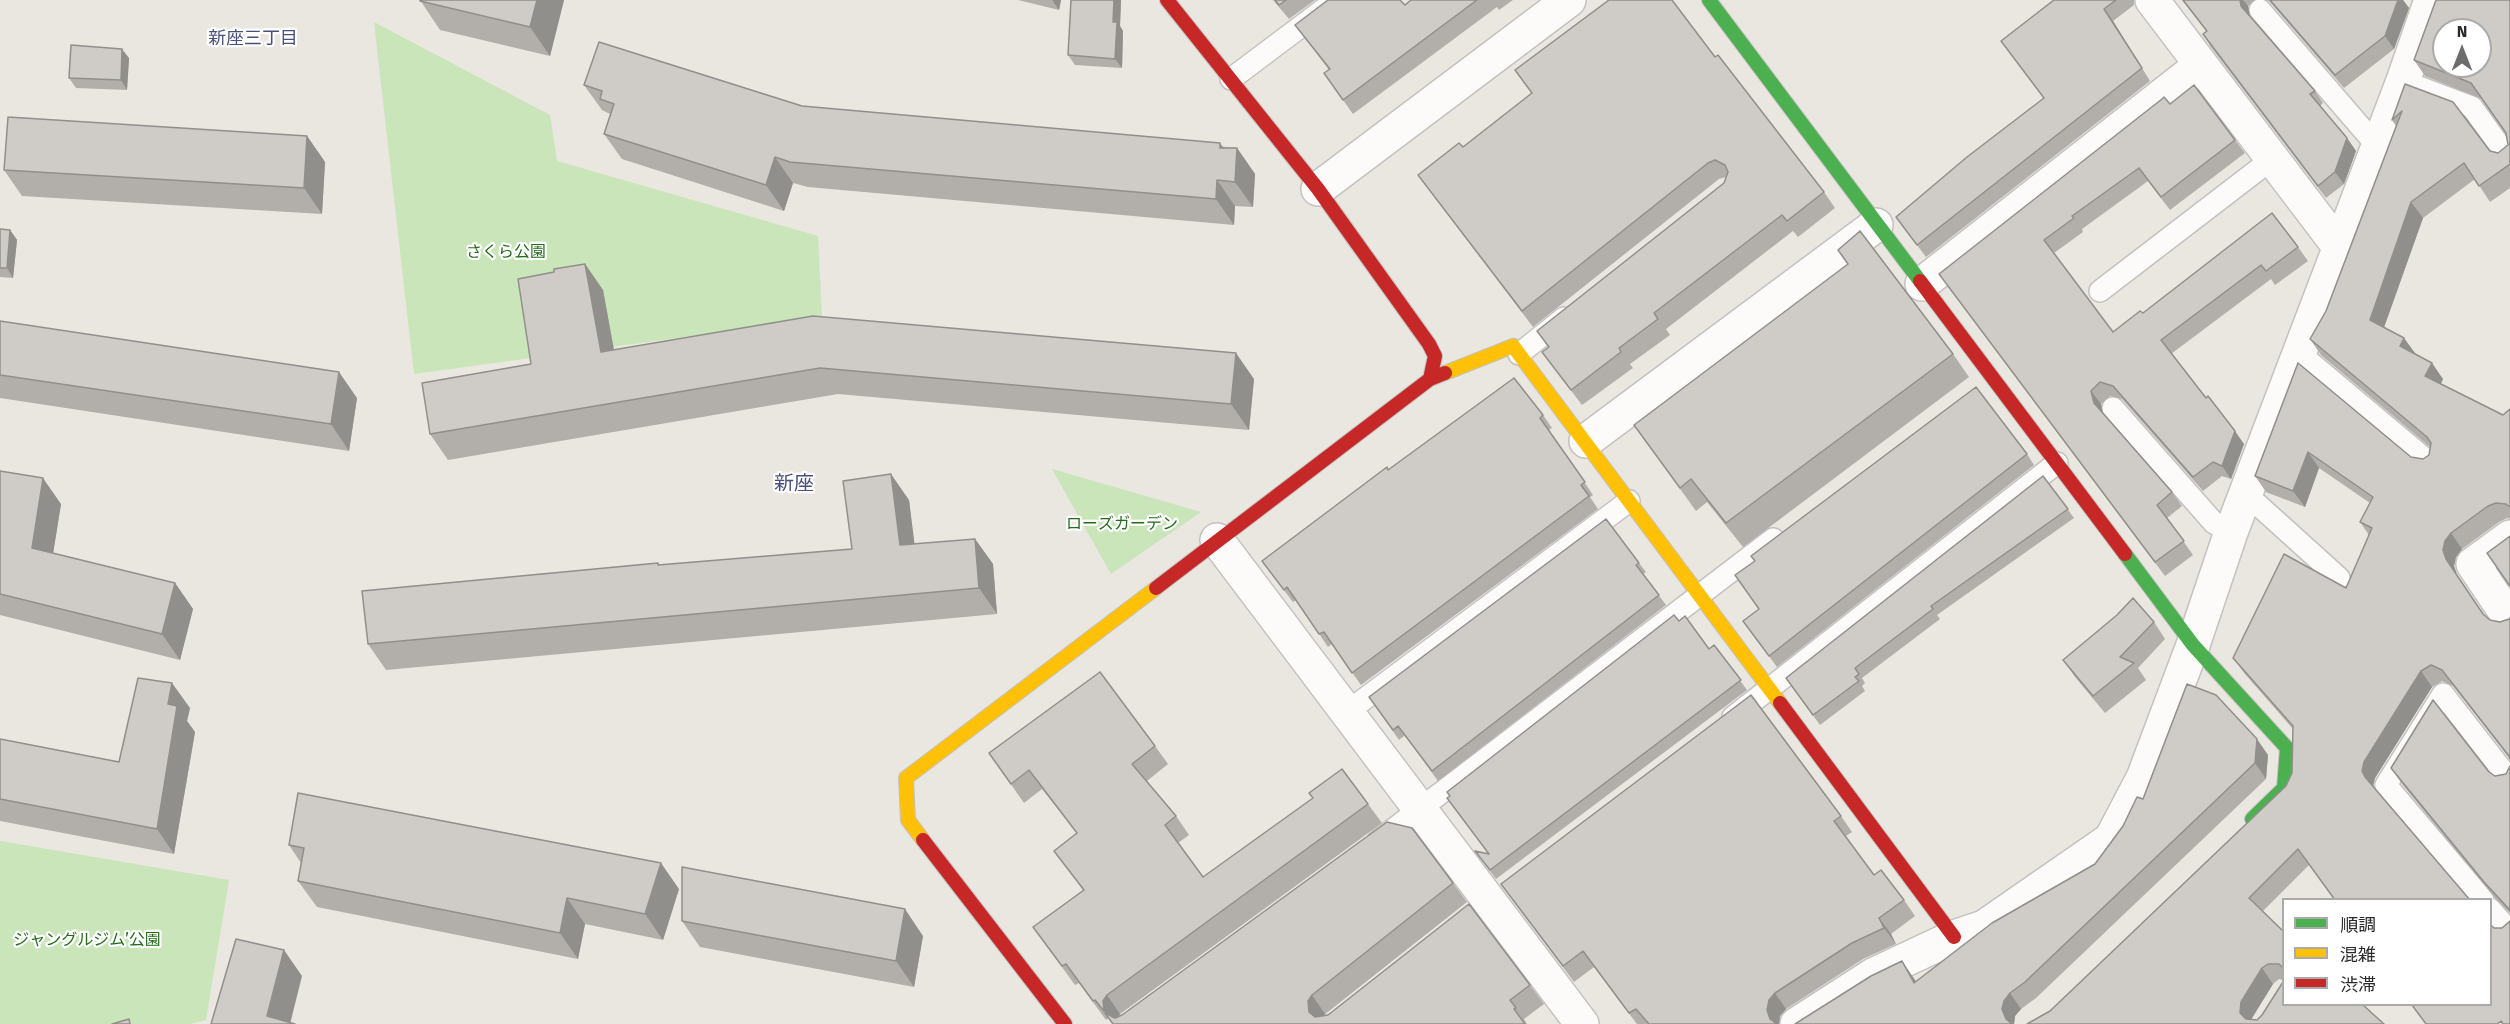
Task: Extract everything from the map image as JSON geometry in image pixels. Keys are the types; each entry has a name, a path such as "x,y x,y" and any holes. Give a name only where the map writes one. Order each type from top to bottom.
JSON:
{"street":[{"path":"1167,0 1318,189 1430,344 1435,356 1430,379"},
{"path":"1318,189 1569,0"},
{"path":"1709,0 2193,645 2287,748 2284,788 2242,828"},
{"path":"2152,0 2340,248"},
{"path":"1797,1024 1873,975 1954,937 1984,927 2111,839 2143,778 2193,645 2231,532 2403,81 2431,0"},
{"path":"1922,284 2201,65"},
{"path":"1586,441 1877,224"},
{"path":"1065,1024 908,820 906,778 1430,379 1513,346 1954,937"},
{"path":"2510,537 2473,564 2510,619"},
{"path":"1217,540 1582,1024"}],"lane":[{"path":"1231,79 1336,0"},
{"path":"2260,10 2378,147"},
{"path":"2403,81 2472,107 2507,156"},
{"path":"2100,291 2272,159"},
{"path":"1519,354 1582,304"},
{"path":"2299,353 2430,463"},
{"path":"1973,391 1992,376"},
{"path":"2113,408 2214,523 2231,532"},
{"path":"1714,731 2057,463"},
{"path":"2246,494 2339,578"},
{"path":"1347,712 1629,501"},
{"path":"1364,852 1793,524"},
{"path":"2480,898 2386,785 2443,694 2510,780"},
{"path":"2492,911 2510,932"}],"green space":[{"name":"さくら公園","path":"374,22 550,115 557,161 818,236 822,318 414,374"},
{"name":"ローズガーデン","path":"1052,469 1201,512 1111,574"},
{"name":"ジャングルジム’公園","path":"0,841 229,880 206,1020 190,1024 0,1024"}],"building":[{"path":"420,0 537,0 530,27"},
{"path":"1071,0 1114,0 1113,22 1117,22 1115,59 1068,55"},
{"path":"1275,0 1286,0 1279,5"},
{"path":"1328,0 1400,0 1405,5 1411,0 1477,0 1343,100 1324,73 1330,69 1295,25"},
{"path":"1609,0 1672,0 1715,57 1718,55 1824,192 1787,221 1782,215 1654,313 1658,319 1619,348 1621,352 1571,390 1542,352 1549,347 1537,331 1724,183 1728,172 1725,165 1715,160 1708,163 1522,311 1418,175 1459,143 1463,147 1532,93 1515,70"},
{"path":"2054,0 2116,0 2104,9 2142,68 1917,245 1896,217 1967,157 2044,98 2001,41"},
{"path":"2183,0 2240,0 2241,6 2315,91 2310,94 2347,138 2335,172 2318,186 2203,34 2207,31"},
{"path":"2270,0 2398,0 2385,36 2335,75"},
{"path":"2436,0 2510,0 2510,164 2479,186 2464,163 2411,202 2370,320 2404,338 2400,346 2432,363 2425,376 2503,415 2510,409 2510,507 2496,503 2488,506 2451,533 2445,541 2443,550 2446,559 2483,614 2490,620 2500,622 2510,618 2510,759 2442,670 2431,665 2421,671 2364,762 2362,771 2468,898 2334,898 2298,849 2249,898 2282,930 2282,967 2279,964 2268,964 2262,968 2241,1002 2240,1013 2246,1019 2257,1020 2282,984 2282,1006 2364,1006 2384,1024 2027,1024 2050,1011 2286,786 2292,773 2293,726 2233,658 2284,554 2346,588 2372,528 2360,522 2373,497 2308,452 2293,491 2255,476 2298,363 2411,457 2423,459 2429,455 2431,443 2427,437 2310,339 2326,311 2402,111 2392,120 2405,84 2453,102 2490,151 2498,153 2508,145 2506,133 2471,83 2459,78 2492,78 2492,18 2432,18 2432,67 2414,60"},
{"path":"599,42 802,106 1220,143 1220,148 1237,148 1235,182 1217,180 1216,199 790,162 775,157 766,185 604,134 614,104 600,99 602,91 584,85"},
{"path":"71,45 122,49 121,80 69,78"},
{"path":"2194,85 2235,140 2161,197 2139,168 2072,216 2074,218 2044,240 2113,332 2140,311 2143,313 2272,213 2298,247 2266,271 2261,265 2161,340 2235,431 2222,466 2213,462 2193,477 2113,386 2100,382 2091,391 2094,403 2172,492 2157,505 2184,541 2155,562 1939,274 2164,97 2170,104"},
{"path":"8,117 307,136 304,188 4,170"},
{"path":"0,229 10,230 7,268 0,268"},
{"path":"1860,231 1953,354 1726,523 1691,479 1680,488 1634,425 1848,264 1838,250"},
{"path":"585,264 601,352 813,316 1236,353 1231,404 820,368 430,434 422,383 531,364 518,279 554,272 554,269"},
{"path":"0,321 339,372 331,424 0,375"},
{"path":"1514,378 1543,415 1540,418 1585,482 1581,485 1589,496 1352,673 1324,632 1319,634 1287,587 1284,590 1262,561 1387,467 1388,470"},
{"path":"1976,387 2027,454 1769,656 1743,621 1759,609 1735,575 1755,561 1751,556"},
{"path":"0,471 43,478 32,548 175,583 162,634 0,594"},
{"path":"891,474 900,545 975,539 979,588 368,644 362,591 658,563 658,565 852,549 843,481"},
{"path":"2043,476 2068,509 1931,606 1933,609 1855,668 1859,674 1855,677 1859,681 1813,715 1786,678"},
{"path":"1606,519 1639,563 1636,565 1659,595 1432,771 1398,726 1393,730 1369,697"},
{"path":"2510,536 2510,586 2487,553"},
{"path":"2133,598 2154,622 2120,657 2134,663 2093,696 2063,660 2117,615"},
{"path":"1674,615 1679,621 1685,616 1709,649 1714,645 1741,680 1490,870 1475,851 1489,854 1447,798 1450,796 1447,792"},
{"path":"1100,672 1155,746 1132,764 1176,816 1165,825 1203,877 1313,798 1309,793 1342,769 1368,804 1107,995 1103,1001 1104,1011 1095,1000 1093,1001 1066,964 1062,966 1033,927 1084,890 1054,851 1077,833 1029,770 1011,784 989,753"},
{"path":"138,678 172,683 168,704 177,706 157,829 0,799 0,739 119,762"},
{"path":"2187,684 2216,695 2257,739 2255,763 2025,982 2010,993 2002,1009 2006,1019 2012,1024 1795,1024 1871,976 1902,961 1914,983 1992,923 2095,864 2123,826 2137,797 2143,799"},
{"path":"1751,695 1841,816 1834,821 1874,875 1881,870 1904,900 1879,918 1884,928 1852,943 1775,993 1769,1000 1767,1010 1770,1019 1777,1024 1649,1024 1636,1009 1629,1013 1583,951 1563,966 1501,884"},
{"path":"2433,700 2489,772 2495,776 2506,774 2510,766 2510,911 2391,768"},
{"path":"298,793 661,863 645,914 567,898 560,933 298,881 304,848 289,845"},
{"path":"1387,822 1412,828 1453,883 1312,995 1308,1001 1309,1012 1315,1017 1328,1015 1469,904 1530,985 1510,1000 1525,1024 1113,1024 1105,1013 1115,1018 1122,1015"},
{"path":"682,867 905,909 896,961 682,921"},
{"path":"2510,921 2510,1024 2503,1024 2501,1021 2497,1024 2426,1024 2413,1006 2492,1006 2492,926 2502,928"},
{"path":"236,939 284,950 267,1016 295,1024 211,1024"},
{"path":"129,1019 130,1024 112,1024"}],"traffic: fast":[{"path":"1709,0 1920,281"},
{"path":"2125,554 2193,645 2287,748 2284,788 2252,819"}],"traffic: slow":[{"path":"1445,373 1513,346 1780,703"},
{"path":"923,840 908,820 906,778 1156,588"}],"traffic: jam":[{"path":"1167,0 1318,189 1429,344 1435,356 1430,379"},
{"path":"1920,281 2125,554"},
{"path":"1156,588 1430,379 1445,373"},
{"path":"1780,703 1954,937"},
{"path":"923,840 1065,1024"}],"district":[{"name":"新座三丁目","path":"253,39"},
{"name":"新座","path":"794,484"}]}
